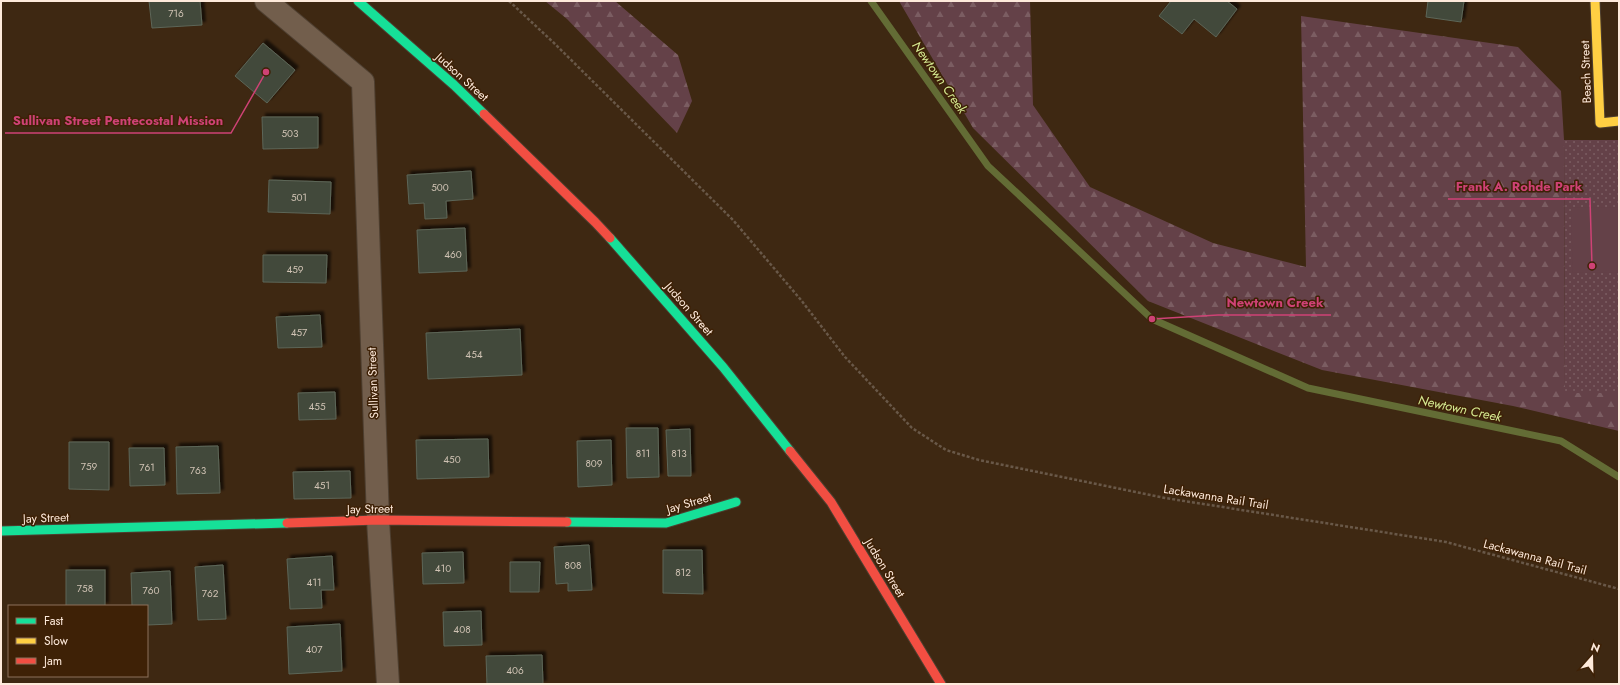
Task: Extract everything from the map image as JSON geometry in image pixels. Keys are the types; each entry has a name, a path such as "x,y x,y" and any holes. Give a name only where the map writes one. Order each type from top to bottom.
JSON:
{"street":[{"name":"Sullivan Street","path":"266,1 364,82 378,520 388,684"},
{"name":"Beach Street","path":"1595,1 1600,123 1619,121"},
{"name":"Judson Street","path":"363,4 454,85 595,222 713,356 831,502 941,684"},
{"name":"Jay Street","path":"1,531 378,520 666,523 736,502"}],"path":[{"name":"Lackawanna Rail Trail","path":"509,1 554,43 733,220 801,300 845,357 912,428 946,450 972,458 1165,498 1446,542 1619,589"}],"green space":[{"path":"545,1 615,1 678,55 692,101 677,133 567,19"},
{"path":"899,1 1030,1 1033,105 1090,187 1213,243 1306,267 1301,16 1518,47 1561,91 1564,140 1565,393 1619,393 1619,431 1513,406 1322,370 1148,301 973,128"},
{"path":"1564,140 1619,140 1619,393 1565,393"},
{"path":"1619,207 1619,272 1573,273 1571,208"}],"building":[{"path":"149,1 200,1 202,25 152,28"},
{"path":"1171,1 1227,1 1237,9 1216,37 1194,19 1182,34 1159,16"},
{"path":"1428,1 1464,1 1461,22 1426,17"},
{"path":"263,43 295,70 267,103 235,76"},
{"path":"262,117 318,117 318,148 263,149"},
{"path":"471,171 473,199 446,201 447,218 425,219 424,203 409,204 407,175"},
{"path":"269,180 331,182 330,214 268,212"},
{"path":"465,228 467,271 419,273 417,230"},
{"path":"263,255 327,255 326,283 263,282"},
{"path":"320,315 322,347 278,348 276,317"},
{"path":"520,329 522,375 428,379 426,333"},
{"path":"335,392 336,419 299,420 298,393"},
{"path":"626,428 658,428 659,477 627,478"},
{"path":"690,429 691,476 668,476 666,430"},
{"path":"488,439 489,477 417,479 416,440"},
{"path":"611,440 612,485 578,487 577,441"},
{"path":"69,442 109,442 109,490 69,489"},
{"path":"218,446 220,493 177,494 176,447"},
{"path":"129,448 164,448 165,485 130,486"},
{"path":"350,471 351,498 294,499 293,472"},
{"path":"589,545 592,590 568,591 568,583 556,584 554,547"},
{"path":"663,550 702,550 703,594 663,593"},
{"path":"463,552 464,583 423,584 422,553"},
{"path":"332,556 334,590 321,590 322,608 290,609 287,559"},
{"path":"510,562 540,562 539,592 510,592"},
{"path":"223,565 226,619 198,620 195,567"},
{"path":"66,570 105,570 105,605 66,605"},
{"path":"170,571 172,624 148,625 148,605 132,605 131,573"},
{"path":"481,611 482,645 444,646 443,612"},
{"path":"340,624 342,671 289,674 287,627"},
{"path":"542,655 543,684 487,684 486,656"}],"waterway":[{"name":"Newtown Creek","path":"871,1 988,166 1152,319 1308,388 1561,441 1619,477"}],"traffic: fast":[{"path":"358,1 454,85 484,114"},
{"path":"610,238 723,367 790,451"},
{"path":"567,522 666,523 736,502"},
{"path":"1,531 287,523"}],"traffic: slow":[{"path":"1595,1 1600,123 1619,121"}],"traffic: jam":[{"path":"484,114 610,238"},
{"path":"790,451 831,502 941,684"},
{"path":"287,523 378,520 567,522"}],"place":[{"name":"Sullivan Street Pentecostal Mission","path":"266,72"},
{"name":"Frank A. Rohde Park","path":"1592,266"},
{"name":"Newtown Creek","path":"1152,319"}]}
